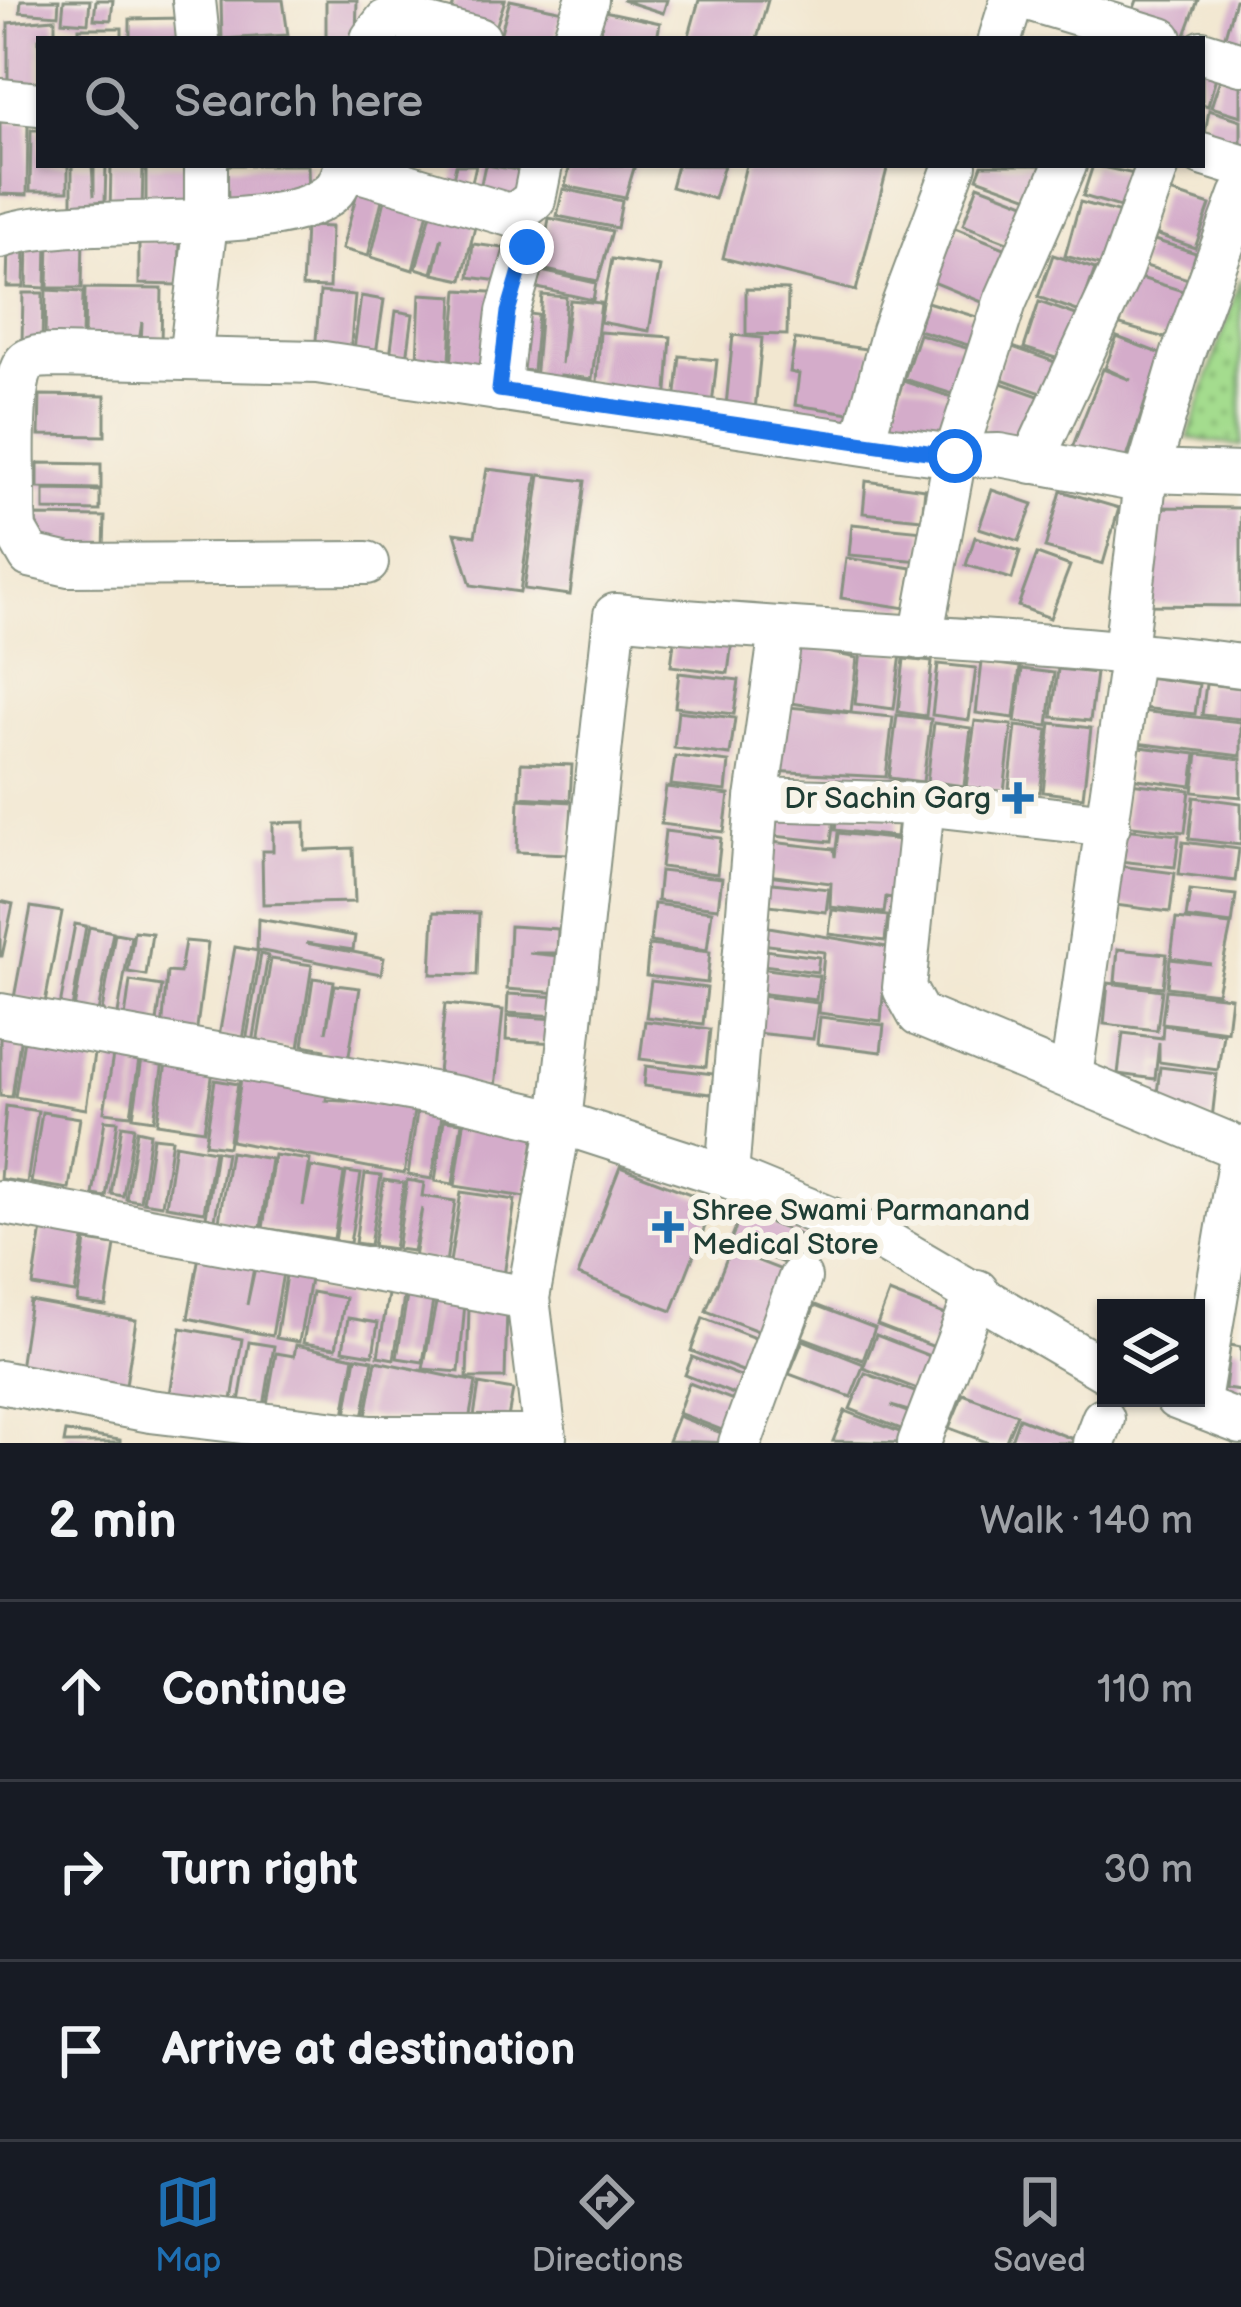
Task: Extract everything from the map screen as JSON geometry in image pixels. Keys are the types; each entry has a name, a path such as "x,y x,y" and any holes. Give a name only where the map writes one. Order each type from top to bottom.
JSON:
{"street":[{"path":"194,0 197,36"},
{"path":"575,36 587,0"},
{"path":"1001,36 1012,0"},
{"path":"1031,0 1151,36"},
{"path":"374,36 386,21 412,19 469,36"},
{"path":"1205,53 1241,64"},
{"path":"0,100 36,104"},
{"path":"1205,155 1241,166"},
{"path":"190,358 206,222 206,168"},
{"path":"0,237 38,226 206,222 316,201 334,190 345,168"},
{"path":"353,168 513,216 534,200 540,168"},
{"path":"863,442 893,331 954,168"},
{"path":"921,638 955,456 1004,302 1064,168"},
{"path":"1032,462 1121,270 1157,168"},
{"path":"1071,1076 1130,665 1125,650 1147,476 1183,353 1241,195"},
{"path":"499,390 508,312 527,247"},
{"path":"367,563 69,565 30,556 15,530 14,511 16,391 22,366 31,358 55,356 317,362 955,456 999,454 1147,476 1241,474"},
{"path":"0,1382 150,1411 371,1440 546,1440 528,1298 560,1122 615,615 781,631 1125,650 1241,666"},
{"path":"727,1176 758,799 781,631"},
{"path":"758,799 923,804 1109,825"},
{"path":"923,804 904,988 908,1004 933,1025 1071,1076 1241,1149 1205,1318"},
{"path":"0,1015 459,1098 560,1122 727,1176 883,1240 1097,1364"},
{"path":"0,1202 528,1298"},
{"path":"740,1443 800,1278"},
{"path":"919,1443 977,1291"},
{"path":"1200,1407 1241,1423"}],"green space":[{"path":"1241,278 1241,446 1188,438"}],"building":[{"path":"21,0 59,0 58,15 20,12"},
{"path":"64,0 90,0 88,23 62,21"},
{"path":"96,0 113,0 111,20 94,19"},
{"path":"221,0 283,0 288,35 222,36"},
{"path":"326,0 357,0 356,36 326,36"},
{"path":"455,0 505,0 495,30 450,16"},
{"path":"510,0 563,11 556,36 500,36"},
{"path":"622,0 667,0 663,13"},
{"path":"699,0 768,0 758,36 689,36"},
{"path":"1137,0 1198,0 1185,36 1130,19"},
{"path":"1235,0 1241,0 1241,55 1221,50"},
{"path":"604,11 660,23 658,36 600,36"},
{"path":"181,18 181,36 130,36 130,19"},
{"path":"55,19 55,36 36,36 36,90 8,91 8,23"},
{"path":"79,28 122,28 122,36 79,36"},
{"path":"1205,59 1220,62 1205,105"},
{"path":"1222,73 1241,79 1241,116 1211,107"},
{"path":"1209,110 1241,120 1241,153 1205,151"},
{"path":"0,122 28,122 27,195 0,194"},
{"path":"31,130 36,130 36,168 68,168 68,191 30,191"},
{"path":"72,168 92,168 94,196 94,168 106,168 105,201 72,204"},
{"path":"111,168 143,168 142,214 110,213"},
{"path":"146,168 187,168 186,210 146,209"},
{"path":"227,168 308,168 309,197 228,200"},
{"path":"455,168 475,168 470,191 451,187"},
{"path":"484,168 532,172 525,203 479,193"},
{"path":"569,168 634,168 625,198 565,186"},
{"path":"676,168 723,168 714,199 671,187"},
{"path":"745,168 887,168 856,291 723,258"},
{"path":"981,168 1043,168 1032,198 977,178"},
{"path":"1092,168 1148,177 1137,212 1083,196"},
{"path":"359,185 384,192 368,256 342,249"},
{"path":"978,185 1030,205 1015,245 963,225"},
{"path":"563,189 622,201 617,228 557,216"},
{"path":"1164,190 1210,205 1195,248 1150,232"},
{"path":"387,192 430,204 413,270 371,257"},
{"path":"434,202 478,214 462,280 434,274 442,237 432,273 416,268"},
{"path":"1080,202 1132,216 1117,270 1065,256"},
{"path":"549,218 612,231 598,281 541,269"},
{"path":"305,226 331,227 329,288 302,287"},
{"path":"955,228 1017,253 994,307 933,282"},
{"path":"49,236 83,236 82,288 48,288"},
{"path":"1148,238 1196,253 1188,279 1139,264"},
{"path":"28,241 47,241 46,288 27,287"},
{"path":"139,241 180,241 179,285 139,284"},
{"path":"8,244 25,244 24,287 7,287"},
{"path":"473,244 518,250 514,283 469,277"},
{"path":"1053,255 1095,269 1080,312 1038,297"},
{"path":"612,259 660,267 649,331 600,322"},
{"path":"537,270 596,283 593,300 533,287"},
{"path":"1131,275 1186,292 1172,340 1117,324"},
{"path":"85,288 162,289 161,345 141,345 142,322 139,342 84,338"},
{"path":"746,289 788,290 787,335 746,334"},
{"path":"46,290 83,292 82,337 45,338"},
{"path":"458,290 505,293 498,367 451,366"},
{"path":"320,292 355,295 350,355 315,352"},
{"path":"23,293 43,293 42,345 22,344"},
{"path":"420,294 453,296 450,361 417,360"},
{"path":"542,295 566,297 561,364 570,300 601,303 592,379 560,375 560,383 535,381"},
{"path":"361,296 384,300 375,360 353,357"},
{"path":"927,302 990,321 981,349 918,330"},
{"path":"1039,302 1079,316 1065,361 1024,348"},
{"path":"396,311 413,314 407,359 390,357"},
{"path":"512,312 538,315 533,371 507,369"},
{"path":"600,332 671,337 666,404 596,399"},
{"path":"919,334 980,352 966,398 904,379"},
{"path":"733,335 762,338 755,410 726,406"},
{"path":"1117,337 1161,354 1124,467 1072,448 1103,369 1131,380 1105,368"},
{"path":"795,339 873,350 857,414 795,405 799,374 790,372"},
{"path":"1007,345 1058,363 1047,395 996,377"},
{"path":"680,356 717,360 712,405 675,402"},
{"path":"903,381 967,402 951,451 887,431"},
{"path":"1001,383 1047,399 1029,450 983,435"},
{"path":"40,395 105,396 105,436 39,435"},
{"path":"38,463 101,464 101,489 38,488"},
{"path":"487,469 537,475 520,592 471,585 455,533 475,536"},
{"path":"540,475 585,481 570,595 524,589"},
{"path":"866,481 925,489 922,519 863,513"},
{"path":"44,490 100,491 100,511 44,510"},
{"path":"992,490 1033,504 1019,541 979,528"},
{"path":"1061,491 1119,508 1103,564 1045,548"},
{"path":"1155,507 1241,508 1241,606 1146,605"},
{"path":"36,516 105,517 104,548 36,546"},
{"path":"852,524 924,531 921,561 849,555"},
{"path":"975,537 1020,551 1012,579 966,565"},
{"path":"1037,554 1070,566 1050,618 1018,606"},
{"path":"846,558 912,568 906,608 841,598"},
{"path":"675,634 732,641 728,673 671,666"},
{"path":"785,644 857,658 851,712 778,701"},
{"path":"861,650 901,654 894,709 855,704"},
{"path":"904,659 932,662 926,716 898,712"},
{"path":"982,662 1020,667 1014,718 976,713"},
{"path":"938,664 976,668 969,720 932,715"},
{"path":"1022,669 1054,673 1048,726 1015,722"},
{"path":"1058,669 1096,673 1090,721 1052,717"},
{"path":"679,673 739,680 734,714 675,707"},
{"path":"1146,677 1199,684 1195,714 1142,708"},
{"path":"1206,684 1241,688 1241,719 1202,715"},
{"path":"778,706 893,717 886,777 770,771"},
{"path":"678,711 735,718 730,755 674,748"},
{"path":"1140,711 1241,722 1241,756 1136,743"},
{"path":"897,715 931,719 923,782 889,778"},
{"path":"975,721 1012,725 1004,792 966,787"},
{"path":"934,723 971,728 964,786 927,781"},
{"path":"1051,723 1091,728 1083,797 1043,792"},
{"path":"1016,726 1048,730 1040,792 1009,788"},
{"path":"1132,746 1196,754 1192,786 1129,778"},
{"path":"1198,754 1241,759 1241,797 1193,792"},
{"path":"675,756 729,762 726,791 671,785"},
{"path":"521,763 572,765 570,800 520,797"},
{"path":"1129,783 1190,790 1185,832 1124,825"},
{"path":"666,787 729,795 724,832 661,824"},
{"path":"1194,797 1241,803 1241,845 1189,839"},
{"path":"519,799 572,802 569,854 517,852"},
{"path":"778,803 835,810 831,842 774,836"},
{"path":"838,811 898,818 896,837 835,830"},
{"path":"305,822 305,850 353,848 355,902 263,904 262,851 273,851 273,823"},
{"path":"1123,829 1179,835 1175,867 1119,861"},
{"path":"665,831 721,838 717,874 661,867"},
{"path":"838,833 901,840 892,898 886,897 884,913 830,907 831,883 767,875 771,842 834,849 835,857"},
{"path":"1183,842 1239,849 1235,881 1179,874"},
{"path":"1120,866 1175,873 1170,912 1115,905"},
{"path":"660,871 722,878 718,908 657,901"},
{"path":"763,882 829,889 826,912 761,904"},
{"path":"1190,890 1236,895 1232,924 1186,918"},
{"path":"0,901 13,904 2,956 0,956"},
{"path":"654,904 712,911 707,950 650,942"},
{"path":"31,907 62,912 45,1003 14,998"},
{"path":"832,910 888,916 885,941 829,934"},
{"path":"434,912 479,913 477,975 431,974"},
{"path":"258,919 355,936 353,950 306,943 384,958 381,974 257,950"},
{"path":"1176,919 1231,925 1217,993 1167,987 1170,959 1211,964 1171,958"},
{"path":"75,924 86,926 71,1014 59,1012"},
{"path":"510,926 558,929 557,953 529,953 559,956 559,993 507,989"},
{"path":"763,926 887,947 881,1021 819,1013 824,952 761,944"},
{"path":"89,927 113,932 97,1018 73,1014"},
{"path":"134,931 152,933 146,975 128,972"},
{"path":"115,933 131,936 117,1020 101,1017"},
{"path":"185,941 208,943 196,1035 162,1032 167,972 180,973"},
{"path":"649,945 710,952 707,983 646,976"},
{"path":"235,947 258,951 243,1040 219,1036"},
{"path":"1118,949 1167,954 1163,987 1115,982"},
{"path":"764,950 819,957 817,972 763,965"},
{"path":"261,954 268,956 253,1043 246,1042"},
{"path":"271,959 312,965 299,1048 257,1044"},
{"path":"760,968 819,976 816,1000 758,993"},
{"path":"313,978 334,981 326,1032 335,985 360,988 347,1067 323,1063 325,1049 303,1045"},
{"path":"130,981 162,986 156,1029 124,1025"},
{"path":"651,981 707,988 703,1024 646,1017"},
{"path":"1108,983 1162,990 1157,1030 1104,1024"},
{"path":"1166,990 1231,997 1227,1031 1162,1023"},
{"path":"508,994 561,997 559,1016 507,1013"},
{"path":"760,996 818,1003 813,1039 756,1033"},
{"path":"445,1004 503,1010 495,1088 437,1083"},
{"path":"507,1016 558,1019 556,1043 506,1040"},
{"path":"820,1017 884,1025 881,1052 817,1044"},
{"path":"645,1021 710,1029 706,1067 640,1059"},
{"path":"0,1025 22,1028 12,1097 0,1096"},
{"path":"1163,1025 1223,1033 1218,1070 1159,1062 1159,1042 1155,1079 1118,1074 1123,1033 1162,1038"},
{"path":"25,1032 96,1040 86,1109 15,1097"},
{"path":"114,1049 140,1053 131,1115 104,1112"},
{"path":"143,1053 164,1056 154,1120 133,1117"},
{"path":"167,1057 214,1064 204,1130 157,1123"},
{"path":"646,1066 714,1074 711,1094 644,1086"},
{"path":"1160,1067 1217,1074 1212,1119 1155,1112"},
{"path":"242,1073 328,1087 326,1100 415,1105 404,1174 231,1141"},
{"path":"215,1080 238,1084 228,1147 205,1144"},
{"path":"418,1105 443,1109 432,1179 408,1175"},
{"path":"6,1106 38,1111 27,1183 0,1179"},
{"path":"466,1110 537,1120 525,1197 455,1186"},
{"path":"42,1112 80,1118 69,1189 31,1183"},
{"path":"105,1120 118,1121 106,1197 93,1195"},
{"path":"444,1120 462,1122 453,1184 435,1181"},
{"path":"122,1125 134,1127 123,1196 111,1194"},
{"path":"137,1130 150,1133 140,1201 126,1199"},
{"path":"153,1137 172,1139 162,1205 143,1202"},
{"path":"175,1144 214,1151 204,1212 166,1206"},
{"path":"216,1151 226,1153 215,1219 206,1217"},
{"path":"230,1152 271,1159 261,1228 219,1221"},
{"path":"274,1155 310,1160 303,1206 311,1167 344,1173 334,1239 263,1228"},
{"path":"620,1167 714,1203 672,1311 578,1275"},
{"path":"346,1172 361,1174 350,1243 335,1241"},
{"path":"365,1174 381,1176 370,1245 355,1243"},
{"path":"384,1180 404,1183 394,1249 373,1246"},
{"path":"407,1180 424,1183 422,1196 455,1201 446,1263 414,1258 422,1208 413,1251 397,1249"},
{"path":"461,1192 515,1200 503,1283 448,1275"},
{"path":"742,1212 808,1238 796,1268 730,1242"},
{"path":"43,1222 86,1228 75,1293 33,1286"},
{"path":"86,1241 115,1245 106,1306 77,1302"},
{"path":"200,1250 255,1262 247,1305 256,1263 284,1267 272,1336 188,1318"},
{"path":"730,1250 787,1272 763,1333 706,1311"},
{"path":"286,1275 310,1279 299,1342 276,1338"},
{"path":"389,1288 405,1291 394,1359 378,1356"},
{"path":"312,1292 345,1298 336,1348 303,1343"},
{"path":"889,1293 949,1316 937,1348 877,1325"},
{"path":"407,1296 433,1301 423,1362 397,1358"},
{"path":"437,1298 465,1303 459,1372 423,1369"},
{"path":"30,1301 136,1320 125,1391 19,1375"},
{"path":"815,1305 875,1328 863,1360 802,1337"},
{"path":"469,1306 507,1307 505,1378 467,1378"},
{"path":"348,1318 378,1323 373,1355 343,1350"},
{"path":"703,1318 768,1343 755,1376 691,1351"},
{"path":"181,1328 242,1339 232,1400 170,1394"},
{"path":"876,1335 935,1358 922,1391 863,1368"},
{"path":"803,1340 864,1364 851,1397 789,1374"},
{"path":"249,1342 274,1346 264,1406 239,1402"},
{"path":"296,1345 354,1357 344,1415 267,1404 276,1353 294,1356"},
{"path":"1230,1345 1241,1347 1241,1391 1225,1389"},
{"path":"356,1357 373,1360 363,1418 346,1415"},
{"path":"692,1357 753,1381 746,1399 685,1375"},
{"path":"376,1361 476,1382 468,1426 366,1416"},
{"path":"865,1373 920,1394 912,1412 891,1406 913,1414 906,1431 850,1409"},
{"path":"689,1383 744,1404 732,1434 678,1413"},
{"path":"479,1384 513,1390 506,1429 473,1423"},
{"path":"963,1394 1017,1414 1005,1443 989,1443 949,1428"},
{"path":"845,1411 905,1434 902,1443 833,1441"},
{"path":"678,1416 737,1439 735,1443 668,1441"},
{"path":"1019,1418 1083,1443 1010,1443"},
{"path":"66,1432 120,1440 120,1443 64,1443"}],"place":[{"name":"Dr Sachin Garg","path":"1018,798"},
{"name":"Shree Swami Parmanand Medical Store","path":"668,1227"}],"route":[{"path":"527,247 508,312 499,390 955,456"}]}
